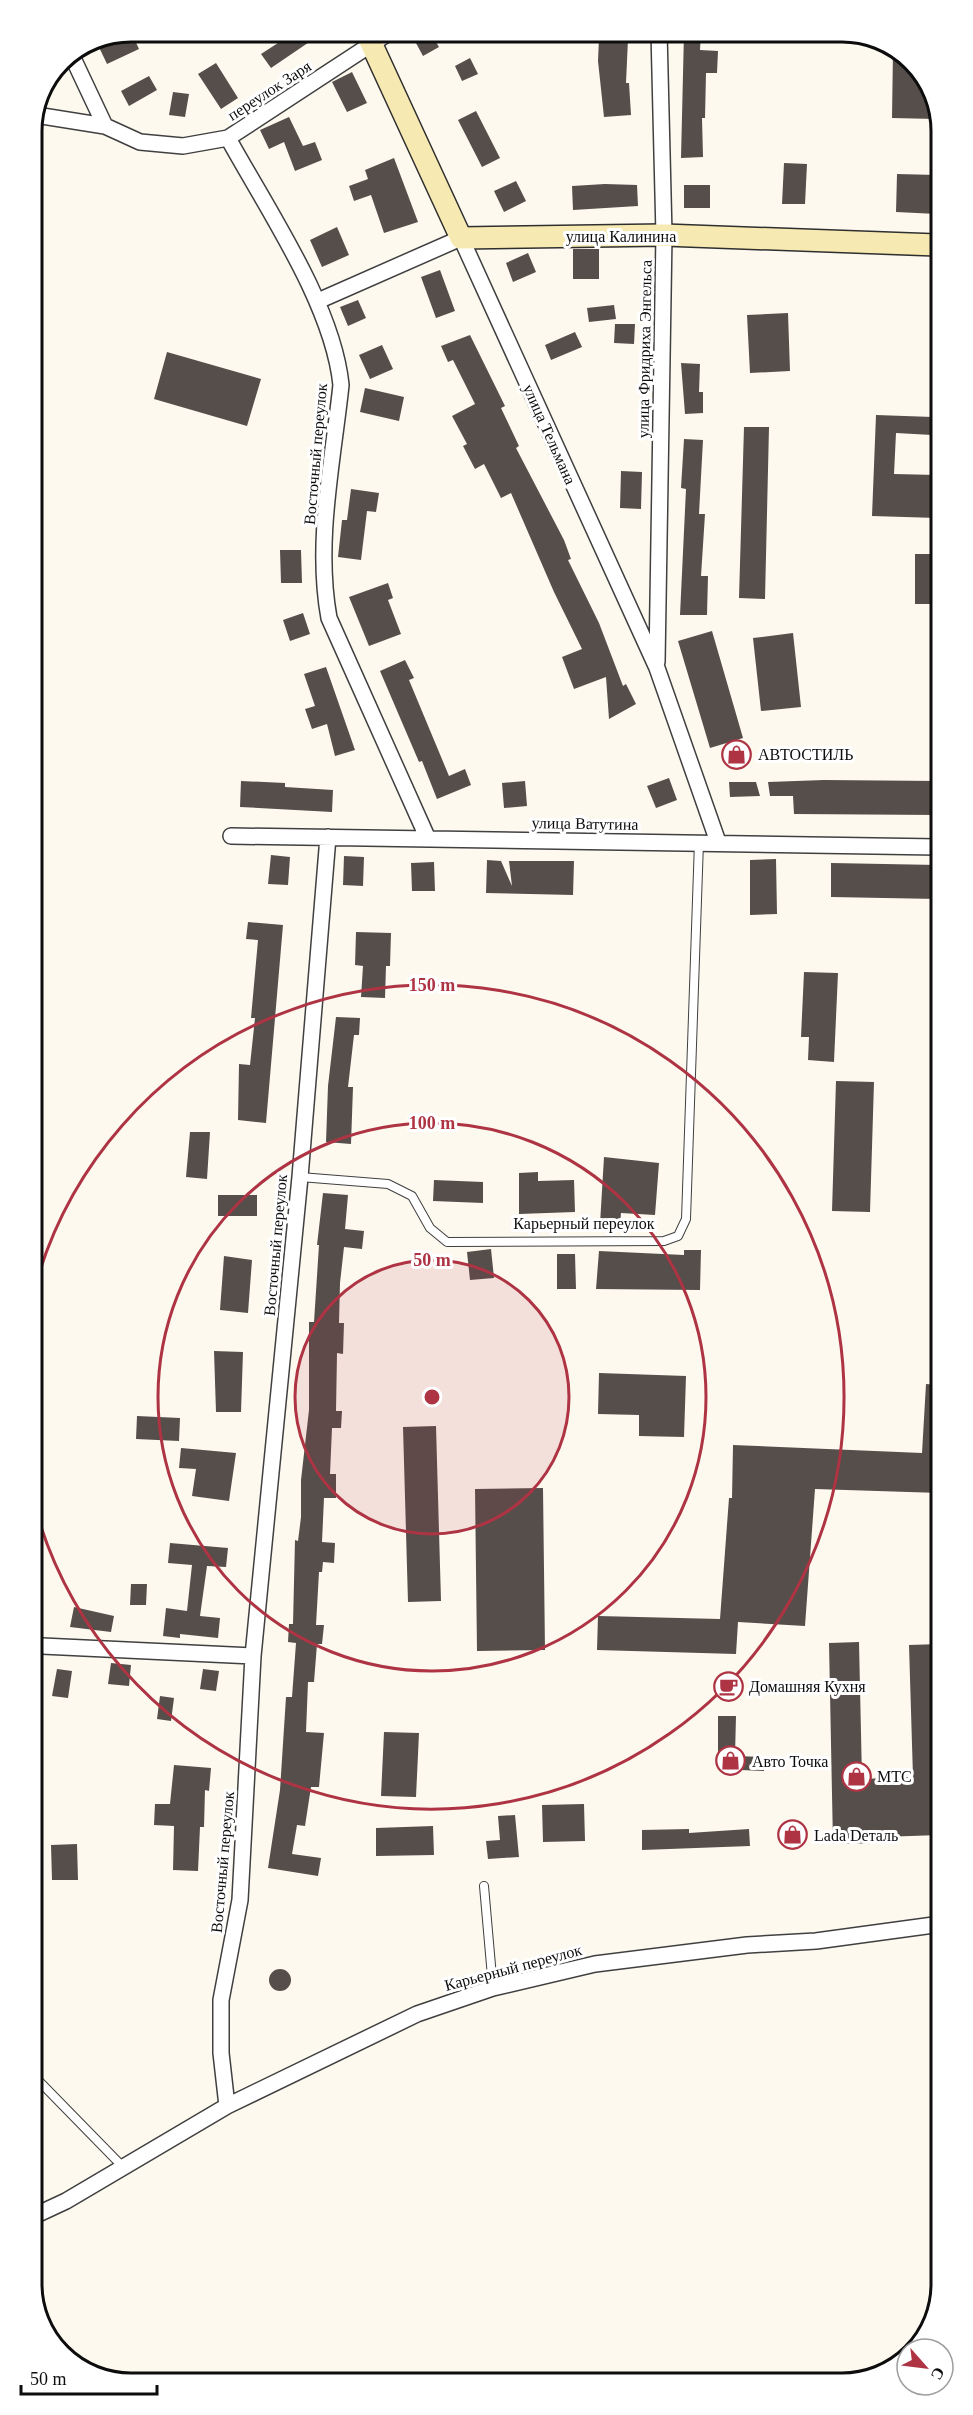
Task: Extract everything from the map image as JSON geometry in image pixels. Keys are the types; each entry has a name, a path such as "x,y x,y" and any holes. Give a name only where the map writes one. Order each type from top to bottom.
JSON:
{"street":[{"name":"переулок Заря","path":"228,138 363,42"},
{"name":"улица Тельмана","path":"371,42 657,668 718,842"},
{"name":"улица Фридриха Энгельса","path":"657,668 664,235 659,42"},
{"path":"75,62 105,126"},
{"path":"44,116 105,126 140,142 183,146 228,138"},
{"name":"Восточный переулок","path":"228,138 318,301 339,361 341,385 324,550 323,586 328,618 428,838"},
{"name":"улица Калинина","path":"318,301 461,238 664,235 931,244"},
{"name":"улица Ватутина","path":"231,836 931,847"},
{"name":"Восточный переулок","path":"227,2106 221,2053 221,2000 240,1900 253,1656 300,1178 328,837"},
{"path":"42,1646 253,1656"},
{"name":"Карьерный переулок","path":"42,2212 227,2106 417,2013 493,1988 595,1965 747,1945 816,1941 931,1925"}],"lane":[{"name":"Карьерный переулок","path":"300,1178 388,1184 412,1196 430,1228 447,1242 664,1241 678,1236 686,1219 699,842"},
{"path":"483,1886 493,1988"},
{"path":"42,2084 123,2167"}],"building":[{"path":"136,42 139,49 107,64 99,48"},
{"path":"280,42 309,42 271,68 261,54"},
{"path":"415,42 436,42 439,47 423,56"},
{"path":"599,42 628,42 626,83 629,83 631,115 604,117 598,61"},
{"path":"684,42 700,42 700,50 718,51 717,73 706,73 705,118 702,118 703,157 681,158"},
{"path":"470,58 478,74 462,81 455,66"},
{"path":"893,58 913,77 926,102 930,119 892,118"},
{"path":"216,63 238,98 221,109 198,74"},
{"path":"352,72 367,103 347,112 332,82"},
{"path":"149,76 157,90 129,106 121,91"},
{"path":"173,92 189,94 185,117 169,115"},
{"path":"476,111 500,158 482,167 458,120"},
{"path":"289,117 303,146 315,142 322,160 295,171 284,142 269,149 260,130"},
{"path":"394,158 418,222 384,233 371,195 354,201 349,186 368,179 365,170"},
{"path":"784,163 807,164 805,204 782,204"},
{"path":"897,174 931,175 931,214 896,212"},
{"path":"516,181 526,201 504,212 494,191"},
{"path":"637,185 638,206 573,210 572,186"},
{"path":"684,185 710,185 710,208 684,208"},
{"path":"337,227 349,255 322,267 310,240"},
{"path":"573,249 599,249 599,279 573,279"},
{"path":"528,253 536,272 513,282 506,263"},
{"path":"440,270 455,311 436,318 421,277"},
{"path":"358,300 366,318 348,326 340,307"},
{"path":"614,305 616,319 589,322 587,308"},
{"path":"788,313 790,371 750,373 747,315"},
{"path":"615,324 635,324 634,344 614,343"},
{"path":"575,332 582,347 551,360 545,345"},
{"path":"470,335 505,406 501,408 519,446 516,448 564,540 571,559 568,560 599,623 623,686 626,684 636,704 609,719 606,677 574,689 562,657 582,649 554,592 511,493 501,498 484,464 475,469 463,446 467,444 452,416 475,404 453,360 448,362 441,346"},
{"path":"382,345 393,369 370,379 359,355"},
{"path":"167,352 261,379 247,426 154,399"},
{"path":"681,363 700,364 699,392 703,392 703,413 685,414"},
{"path":"365,388 404,397 399,421 360,412"},
{"path":"876,415 931,417 931,435 896,433 894,474 931,475 931,518 872,516"},
{"path":"744,427 769,427 765,599 739,598"},
{"path":"684,439 703,440 699,514 705,514 701,576 708,576 707,615 680,615 686,489 681,488"},
{"path":"621,471 642,472 641,509 620,508"},
{"path":"351,489 379,493 376,512 367,511 361,560 338,557 342,520 347,520"},
{"path":"280,550 301,550 302,583 281,583"},
{"path":"915,554 931,554 931,604 915,604"},
{"path":"388,583 393,598 388,600 401,634 369,646 349,597"},
{"path":"303,613 310,634 290,641 283,620"},
{"path":"712,631 743,738 710,748 678,641"},
{"path":"793,633 801,707 761,711 753,638"},
{"path":"405,660 414,678 409,680 449,776 465,769 471,785 437,799 380,671"},
{"path":"326,667 355,750 335,756 327,724 312,729 305,709 315,706 304,674"},
{"path":"669,778 677,800 656,808 647,786"},
{"path":"241,781 285,783 285,787 333,790 332,812 240,807"},
{"path":"525,781 527,806 504,808 502,783"},
{"path":"931,781 931,815 794,814 793,796 770,796 768,782"},
{"path":"729,782 756,782 760,796 730,797"},
{"path":"271,855 290,857 288,885 268,884"},
{"path":"344,856 364,857 363,886 343,885"},
{"path":"776,859 777,914 750,915 750,860"},
{"path":"487,860 501,861 512,886 509,861 574,861 573,895 486,893"},
{"path":"434,862 435,891 412,891 411,863"},
{"path":"831,863 931,865 931,899 831,897"},
{"path":"248,922 283,925 266,1123 238,1120 239,1064 250,1065 255,1018 251,1018 258,940 246,939"},
{"path":"356,932 391,933 390,966 386,966 385,998 361,997 363,966 355,965"},
{"path":"804,972 838,973 834,1062 808,1060 809,1037 801,1037"},
{"path":"336,1017 360,1018 359,1035 354,1035 348,1087 353,1087 351,1144 326,1142 328,1086"},
{"path":"836,1081 874,1082 870,1212 832,1211"},
{"path":"190,1132 210,1132 207,1179 186,1177"},
{"path":"604,1157 659,1163 655,1215 621,1213 620,1225 600,1224"},
{"path":"538,1172 538,1181 574,1180 575,1212 519,1214 519,1173"},
{"path":"434,1180 483,1182 483,1203 433,1201"},
{"path":"323,1193 348,1195 345,1229 364,1231 362,1249 344,1247 340,1283 339,1323 344,1323 343,1354 337,1353 336,1411 342,1411 341,1428 332,1428 330,1474 336,1474 336,1498 324,1498 322,1542 335,1543 334,1563 323,1562 322,1572 319,1572 316,1625 324,1625 322,1644 317,1644 314,1682 308,1682 306,1732 324,1733 319,1787 311,1787 305,1826 297,1825 292,1854 321,1858 318,1876 268,1868 280,1790 286,1697 292,1697 296,1643 288,1642 289,1624 293,1624 295,1540 298,1541 301,1517 301,1480 309,1410 309,1322 314,1322 319,1245 317,1245"},
{"path":"218,1195 257,1195 257,1216 218,1216"},
{"path":"491,1249 494,1278 470,1280 467,1252"},
{"path":"684,1250 701,1250 700,1290 596,1289 599,1251 684,1255"},
{"path":"557,1254 575,1254 576,1289 557,1289"},
{"path":"224,1256 252,1260 248,1313 220,1310"},
{"path":"214,1351 243,1352 241,1412 216,1412"},
{"path":"599,1373 686,1376 684,1437 639,1436 639,1415 598,1414"},
{"path":"926,1384 931,1384 931,1493 815,1489 805,1626 738,1622 736,1654 597,1650 598,1616 720,1619 729,1498 732,1498 733,1445 922,1453"},
{"path":"137,1416 180,1418 179,1441 136,1439"},
{"path":"436,1426 441,1601 408,1602 403,1427"},
{"path":"181,1448 236,1453 229,1501 192,1496 196,1469 179,1468"},
{"path":"543,1488 545,1650 477,1651 475,1489"},
{"path":"170,1543 228,1548 226,1567 207,1566 200,1616 220,1618 218,1638 180,1634 180,1638 163,1636 166,1608 187,1611 192,1565 168,1563"},
{"path":"131,1584 147,1584 146,1605 130,1605"},
{"path":"74,1607 114,1616 111,1632 70,1627"},
{"path":"859,1642 862,1779 913,1777 909,1645 931,1644 931,1835 881,1837 881,1843 833,1844 829,1643"},
{"path":"111,1663 131,1665 129,1686 108,1684"},
{"path":"57,1669 72,1671 68,1698 52,1696"},
{"path":"203,1669 219,1671 216,1691 200,1689"},
{"path":"160,1696 174,1698 171,1721 157,1719"},
{"path":"718,1716 736,1716 735,1756 764,1757 764,1771 718,1769"},
{"path":"384,1732 419,1733 416,1797 381,1796"},
{"path":"174,1765 211,1768 209,1791 205,1790 204,1827 200,1827 198,1871 173,1870 174,1826 154,1825 155,1804 170,1804"},
{"path":"584,1804 585,1841 543,1842 542,1805"},
{"path":"515,1815 519,1857 488,1859 486,1841 500,1840 498,1816"},
{"path":"433,1826 434,1855 376,1856 376,1828"},
{"path":"689,1829 689,1833 749,1829 750,1846 642,1850 642,1830"},
{"path":"77,1844 78,1880 52,1880 51,1845"},
{"path":"280,1969 288,1972 291,1980 288,1988 280,1991 272,1988 269,1980 272,1972"}],"place":[{"name":"АВТОСТИЛЬ","path":"737,754"},
{"name":"Домашняя Кухня","path":"728,1686"},
{"name":"Авто Точка","path":"731,1761"},
{"name":"МТС","path":"856,1776"},
{"name":"Lada Dеталь","path":"793,1835"}]}
